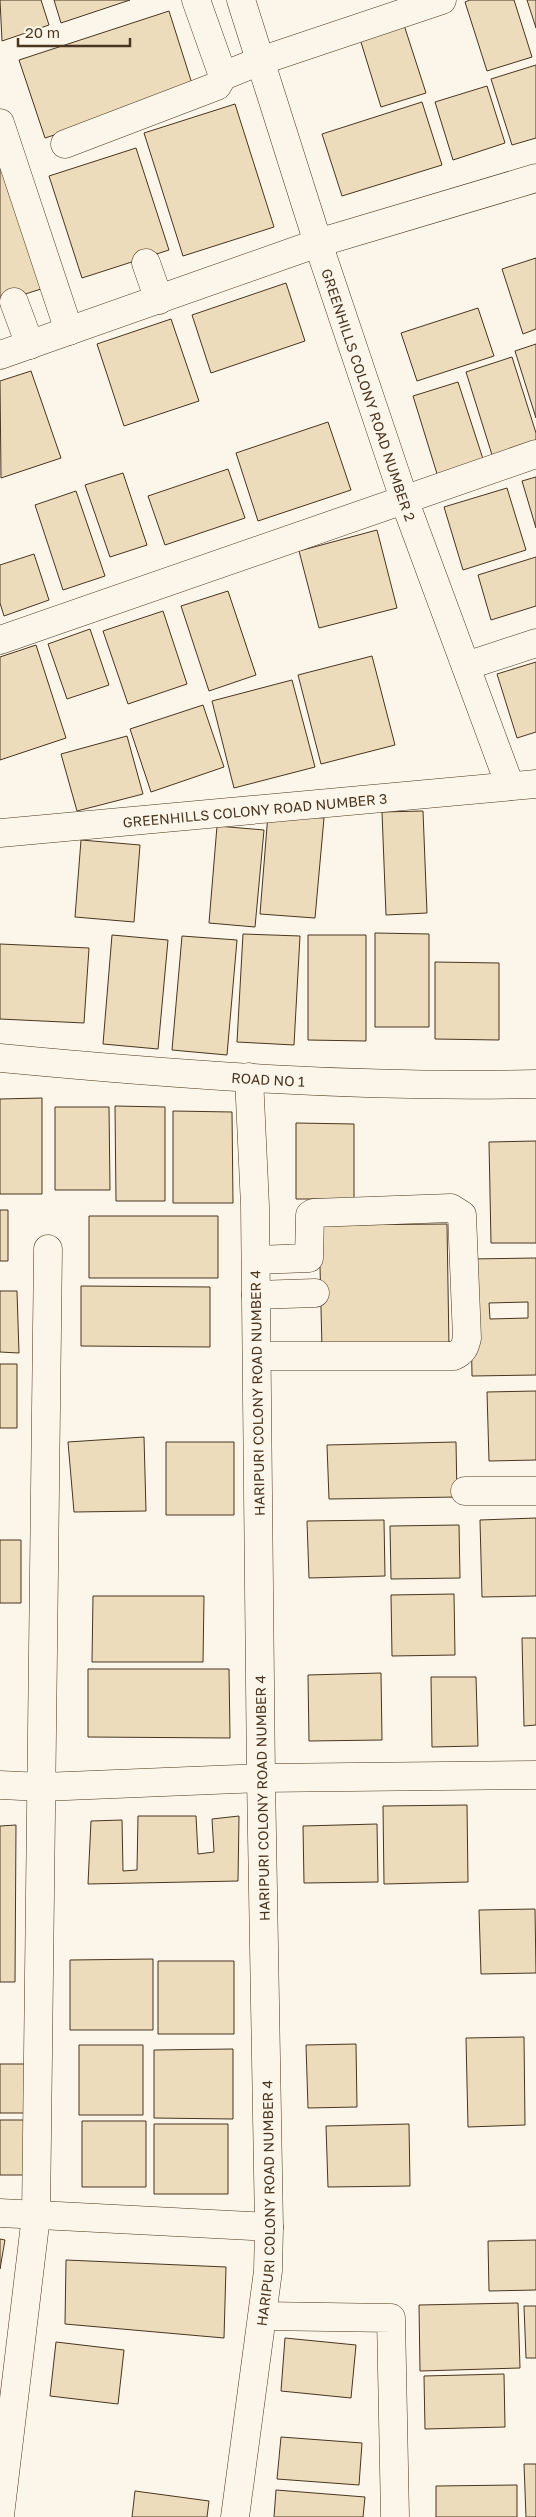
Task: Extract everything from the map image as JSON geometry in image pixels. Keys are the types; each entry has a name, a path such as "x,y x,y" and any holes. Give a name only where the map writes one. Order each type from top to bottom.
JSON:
{"street":[{"path":"223,76 198,7 241,0"},
{"name":"GREENHILLS COLONY ROAD NUMBER 2","path":"241,0 318,243 405,502 466,666 523,785"},
{"path":"65,144 217,86 223,76 260,61 442,0"},
{"path":"0,123 69,332"},
{"path":"0,355 318,243 536,178"},
{"path":"146,263 159,300"},
{"path":"14,302 30,345"},
{"path":"0,640 405,502 536,454"},
{"path":"466,666 536,642"},
{"name":"GREENHILLS COLONY ROAD NUMBER 3","path":"0,833 523,785"},
{"name":"ROAD NO 1","path":"0,1058 249,1077 455,1086 536,1084"},
{"name":"HARIPURI COLONY ROAD NUMBER 4","path":"235,2517 263,2316 268,2271 269,2227 261,1778 256,1260 249,1077"},
{"path":"256,1260 309,1258 310,1215 313,1213 451,1208 462,1215 467,1338 459,1354 454,1356 257,1356"},
{"path":"0,2515 36,2216 48,1249"},
{"path":"256,1295 315,1293"},
{"path":"465,1491 536,1491"},
{"path":"0,1785 42,1787 261,1778 536,1775"},
{"path":"0,2213 269,2227"},
{"path":"263,2316 391,2318 395,2517"}],"building":[{"path":"0,0 41,0 49,25 2,41"},
{"path":"54,0 130,0 61,23"},
{"path":"470,0 514,0 532,57 487,71 465,2"},
{"path":"527,0 536,0 536,28"},
{"path":"169,11 194,90 45,138 19,60"},
{"path":"404,25 426,93 381,107 360,39"},
{"path":"536,65 536,138 512,145 491,79"},
{"path":"487,86 505,143 453,160 435,102"},
{"path":"422,102 442,165 342,196 322,134"},
{"path":"235,104 274,227 183,256 144,133"},
{"path":"136,148 169,250 82,278 49,176"},
{"path":"0,161 41,289 0,302"},
{"path":"536,258 536,329 523,334 502,269"},
{"path":"286,283 305,341 211,373 192,315"},
{"path":"478,308 494,356 417,381 401,333"},
{"path":"171,319 199,401 124,426 97,344"},
{"path":"536,344 536,418 515,351"},
{"path":"512,357 536,433 536,444 493,458 466,372"},
{"path":"31,371 61,458 1,478 0,381"},
{"path":"458,382 484,462 438,477 413,396"},
{"path":"328,422 351,490 258,521 236,453"},
{"path":"228,469 245,518 165,545 148,496"},
{"path":"123,473 147,545 110,557 85,485"},
{"path":"536,477 536,528 522,481"},
{"path":"507,488 526,550 463,570 444,507"},
{"path":"76,491 105,576 63,590 35,505"},
{"path":"377,530 397,608 319,628 299,551"},
{"path":"34,554 49,600 4,616 0,603 0,565"},
{"path":"536,557 536,606 491,620 478,575"},
{"path":"228,591 256,675 209,691 181,606"},
{"path":"163,611 187,684 128,704 103,631"},
{"path":"90,629 109,685 67,699 48,644"},
{"path":"36,645 66,738 0,760 0,657"},
{"path":"372,656 395,745 321,764 298,675"},
{"path":"536,662 536,732 517,738 497,674"},
{"path":"292,680 315,767 234,788 212,701"},
{"path":"203,705 224,767 151,792 130,729"},
{"path":"127,736 143,794 77,811 61,754"},
{"path":"423,811 427,913 386,915 382,812"},
{"path":"268,814 324,818 315,918 260,914"},
{"path":"217,826 264,830 255,927 209,923"},
{"path":"81,840 140,845 134,922 75,917"},
{"path":"375,933 429,934 429,1027 375,1027"},
{"path":"243,934 300,936 294,1045 237,1042"},
{"path":"112,935 168,940 158,1049 103,1044"},
{"path":"308,935 366,935 366,1041 308,1040"},
{"path":"182,936 237,940 227,1055 172,1050"},
{"path":"0,944 89,948 84,1023 0,1019"},
{"path":"435,962 499,963 499,1040 435,1039"},
{"path":"42,1098 42,1194 0,1194 0,1099"},
{"path":"115,1106 165,1107 165,1201 116,1201"},
{"path":"55,1107 109,1107 110,1190 55,1190"},
{"path":"173,1111 232,1112 233,1203 173,1203"},
{"path":"296,1123 354,1124 354,1199 296,1199"},
{"path":"536,1141 536,1243 491,1243 489,1142"},
{"path":"0,1210 8,1210 8,1261 0,1261"},
{"path":"89,1216 218,1216 218,1278 89,1278"},
{"path":"447,1224 449,1347 322,1349 319,1225"},
{"path":"536,1258 536,1375 472,1376 470,1259","holes":["528,1302 528,1318 490,1319 489,1303"]},
{"path":"81,1286 210,1287 210,1347 81,1346"},
{"path":"0,1291 17,1291 19,1353 0,1352"},
{"path":"0,1364 17,1364 17,1428 0,1428"},
{"path":"536,1391 536,1460 489,1461 487,1392"},
{"path":"144,1437 146,1511 74,1512 68,1442"},
{"path":"166,1442 234,1442 234,1515 166,1515"},
{"path":"456,1442 457,1497 329,1499 327,1445"},
{"path":"536,1518 536,1596 482,1597 480,1520"},
{"path":"384,1520 385,1576 309,1578 307,1521"},
{"path":"459,1525 460,1578 391,1579 390,1526"},
{"path":"0,1540 21,1540 21,1603 0,1603"},
{"path":"454,1594 455,1655 392,1656 391,1595"},
{"path":"93,1596 204,1596 203,1662 92,1662"},
{"path":"522,1638 536,1638 536,1725 524,1726"},
{"path":"88,1669 229,1669 230,1738 88,1737"},
{"path":"381,1673 382,1740 309,1741 308,1675"},
{"path":"431,1677 476,1677 478,1746 432,1747"},
{"path":"467,1805 468,1882 384,1884 383,1806"},
{"path":"138,1816 196,1816 198,1854 214,1852 212,1819 239,1816 238,1881 88,1884 91,1821 122,1820 123,1871 137,1870"},
{"path":"377,1824 378,1882 304,1883 303,1826"},
{"path":"16,1825 15,1982 0,1982 0,1826"},
{"path":"535,1909 536,1973 481,1974 479,1910"},
{"path":"153,1959 153,2030 70,2030 70,1960"},
{"path":"158,1961 234,1961 234,2034 158,2034"},
{"path":"524,2037 525,2125 468,2127 466,2038"},
{"path":"356,2044 357,2107 308,2108 306,2045"},
{"path":"79,2045 143,2045 143,2115 79,2115"},
{"path":"233,2049 233,2119 154,2118 154,2050"},
{"path":"0,2064 28,2064 28,2113 0,2113"},
{"path":"0,2120 24,2120 23,2175 0,2175"},
{"path":"82,2121 146,2121 146,2187 82,2187"},
{"path":"154,2124 228,2124 228,2194 154,2194"},
{"path":"409,2124 410,2186 328,2187 326,2126"},
{"path":"0,2239 5,2240 0,2269"},
{"path":"536,2240 536,2290 489,2291 488,2241"},
{"path":"66,2260 226,2267 224,2338 65,2324"},
{"path":"518,2303 520,2368 420,2371 419,2305"},
{"path":"524,2306 536,2306 536,2358 526,2358"},
{"path":"285,2338 356,2345 351,2398 281,2391"},
{"path":"56,2342 124,2350 118,2404 50,2396"},
{"path":"504,2374 505,2427 425,2429 424,2376"},
{"path":"281,2437 362,2443 359,2485 277,2479"},
{"path":"524,2464 536,2464 536,2517 526,2517"},
{"path":"517,2485 517,2517 436,2517 436,2486"},
{"path":"276,2490 365,2497 363,2517 274,2517"},
{"path":"135,2491 209,2501 207,2517 132,2517"}]}
